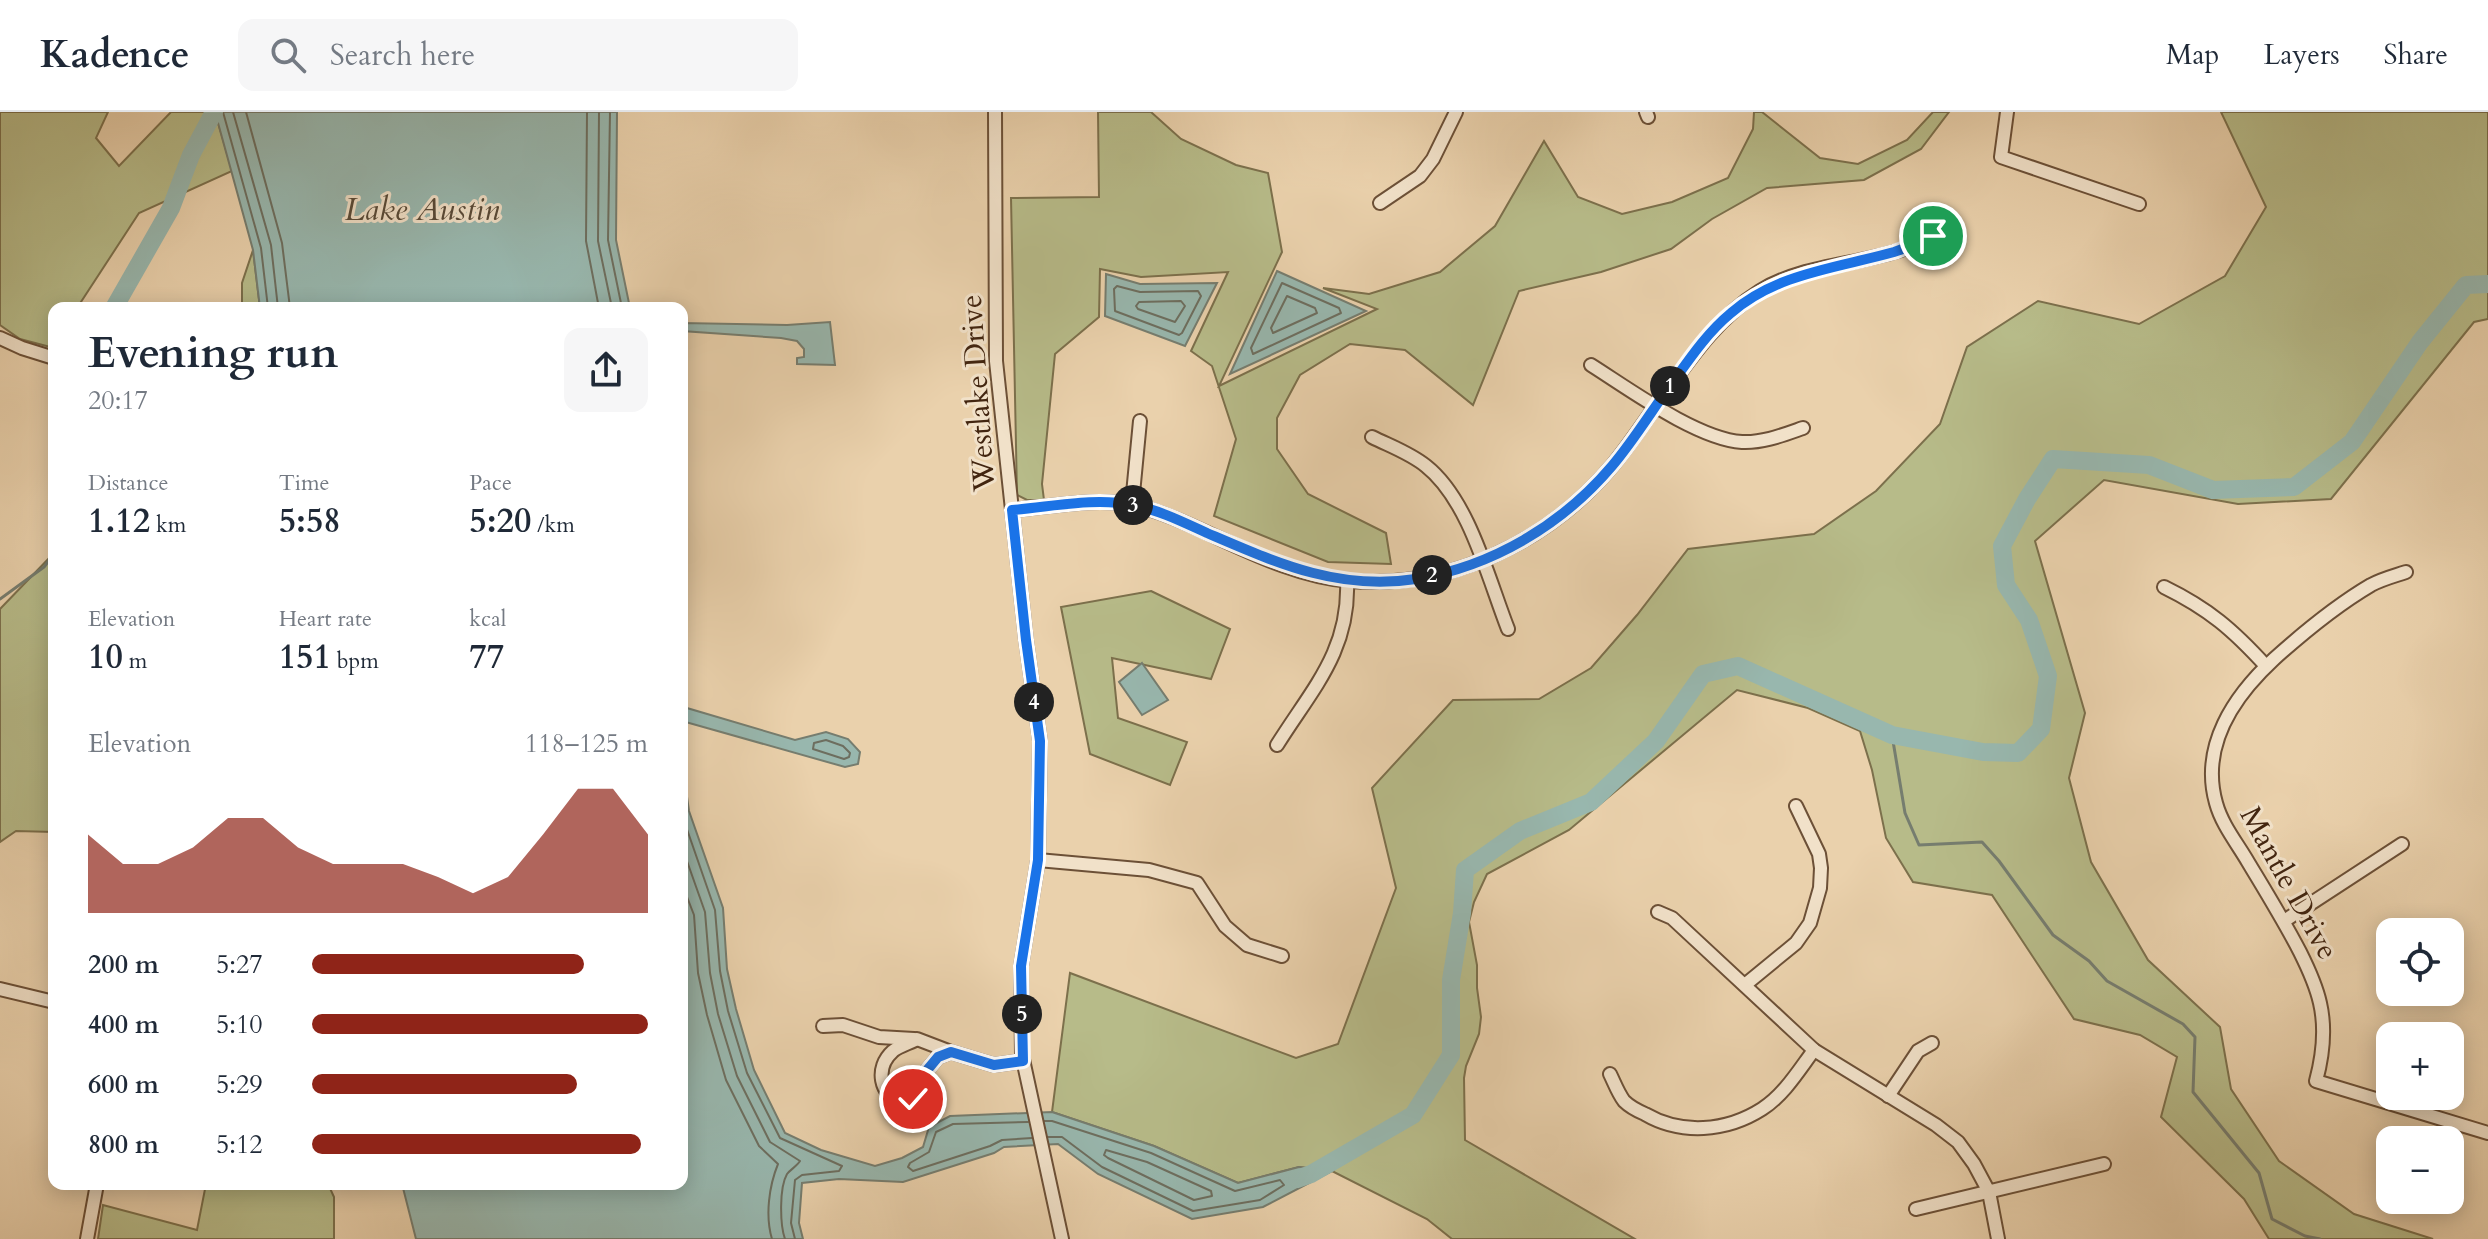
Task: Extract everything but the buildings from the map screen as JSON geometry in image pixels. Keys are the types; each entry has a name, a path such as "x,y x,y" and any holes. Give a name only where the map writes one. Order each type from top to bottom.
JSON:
{"street":[{"name":"Westlake Drive","path":"995,112 996,361 1040,741 1038,860 1021,966 1023,1061 1062,1239"},
{"path":"1380,203 1420,176 1433,159 1456,112"},
{"path":"2007,112 2001,157 2139,204"},
{"path":"1012,510 1069,504 1132,504 1161,513 1280,564 1347,581 1382,582 1450,572 1482,561 1533,535 1578,502 1612,466 1697,349 1730,313 1762,290 1811,272 1895,251 1933,236 1942,229"},
{"path":"0,338 48,356"},
{"path":"1591,365 1655,407 1727,440 1757,441 1803,428"},
{"path":"1132,504 1140,421"},
{"path":"1372,437 1410,455 1438,477 1462,510 1508,629"},
{"name":"Mantle Drive","path":"2406,572 2373,584 2301,635 2266,666 2232,706 2222,725 2213,765 2214,790 2216,803 2227,827 2284,921 2315,985 2321,1004 2324,1041 2316,1081 2488,1133"},
{"path":"1277,745 1337,650 1347,617 1347,581"},
{"path":"2164,587 2206,609 2266,666"},
{"path":"1746,984 1796,943 1810,923 1820,888 1819,854 1796,806"},
{"path":"2284,921 2402,844"},
{"path":"1038,860 1149,870 1197,883 1225,926 1247,945 1282,956"},
{"path":"1658,912 1672,918 1814,1050 1958,1142 1989,1192 1998,1239"},
{"path":"0,989 48,1001"},
{"path":"823,1026 843,1025 879,1037 917,1039 994,1065 1023,1061"},
{"path":"917,1039 893,1051 881,1070 884,1090 902,1104 913,1099 928,1069 938,1057 951,1052"},
{"path":"1888,1096 1918,1051 1932,1043"},
{"path":"1610,1074 1625,1102 1642,1113 1657,1121 1700,1130 1743,1119 1762,1109 1779,1096 1814,1050"},
{"path":"1916,1209 2104,1164"},
{"path":"87,1239 96,1190"}],"green space":[{"path":"0,112 108,112 96,138 119,166 171,112 215,112 232,171 139,213 81,302 48,302 48,346 20,339 0,325"},
{"path":"1098,112 1151,112 1181,139 1236,165 1268,173 1282,252 1219,386 1377,309 1323,288 1369,294 1440,272 1495,226 1544,141 1578,197 1622,214 1672,202 1728,178 1753,129 1754,112 1762,112 1820,158 1858,164 1907,140 1933,112 1949,112 1921,149 1864,180 1767,188 1712,219 1671,249 1601,272 1519,291 1473,405 1405,350 1350,344 1300,375 1277,418 1277,449 1308,494 1386,533 1391,564 1328,562 1214,516 1236,439 1212,366 1191,351 1228,272 1141,277 1100,269 1099,317 1055,354 1042,484 1044,500 1027,500 1017,495 1011,198 1099,197"},
{"path":"2221,112 2488,112 2488,319 2474,322 2331,499 2238,504 2104,480 2035,541 2085,713 2069,778 2091,862 2148,960 2220,1027 2231,1089 2279,1161 2354,1214 2433,1239 2269,1239 2244,1199 2161,1117 2177,1057 2140,1035 2074,1019 1992,895 1913,882 1886,838 1872,770 1860,731 1808,708 1737,690 1569,830 1487,874 1469,922 1477,965 1481,1017 1479,1034 1464,1078 1465,1140 1635,1239 1452,1239 1427,1219 1332,1171 1299,1167 1238,1183 1154,1146 1052,1112 1070,973 1296,1058 1338,1044 1396,888 1372,788 1453,700 1539,699 1591,668 1688,549 1814,534 1876,491 1940,424 1967,347 2038,301 2139,324 2225,276 2266,207"},
{"path":"253,250 259,302 242,302 242,283"},
{"path":"48,559 48,832 16,831 0,842 0,609"},
{"path":"1151,591 1230,629 1211,679 1112,658 1118,718 1187,742 1170,785 1090,754 1061,607"},
{"path":"205,1190 331,1190 334,1197 334,1239 98,1239 103,1205 197,1230"}],"water":[{"name":"Lake Austin","path":"215,112 617,112 616,240 629,302 259,302 253,250"},
{"path":"1277,271 1366,311 1230,374"},
{"path":"1106,274 1140,284 1217,283 1185,346 1105,316"},
{"path":"830,322 835,365 797,364 797,358 804,357 804,349 797,341 688,331 688,323 787,325"},
{"path":"1142,663 1168,700 1142,715 1119,682"},
{"path":"688,708 795,740 826,732 848,739 860,752 858,764 845,767 688,723"},
{"path":"688,804 723,908 727,969 736,1009 754,1070 785,1133 821,1150 875,1166 902,1158 923,1147 929,1127 950,1116 1052,1112 1154,1146 1238,1183 1299,1167 1332,1171 1263,1207 1192,1219 1098,1174 1058,1144 1004,1147 903,1182 839,1179 802,1183 799,1223 803,1239 416,1239 404,1190 688,1190"}],"waterway":[{"path":"117,302 171,208 191,155 214,112"},
{"path":"1297,1179 1413,1115 1451,1055 1451,980 1462,913 1465,870 1520,831 1591,802 1656,741 1703,674 1738,666 1892,735 1983,752 2018,753 2041,729 2048,676 2029,620 2006,585 2002,546 2053,459 2149,465 2213,490 2294,487 2352,442 2420,342 2466,285 2488,284"},
{"path":"0,599 48,562"},
{"path":"1892,735 1905,813 1919,845 1982,842 2053,935 2089,961 2107,981 2183,1024 2195,1037 2193,1092 2259,1173 2272,1219 2305,1236 2320,1239"}],"route":[{"path":"913,1099 928,1069 938,1057 951,1052 994,1065 1023,1061 1021,966 1038,860 1040,741 1012,510 1069,504 1132,504 1161,513 1280,564 1347,581 1382,582 1450,572 1508,549 1557,519 1578,502 1612,466 1697,349 1730,313 1762,290 1811,272 1895,251 1933,236"}]}
